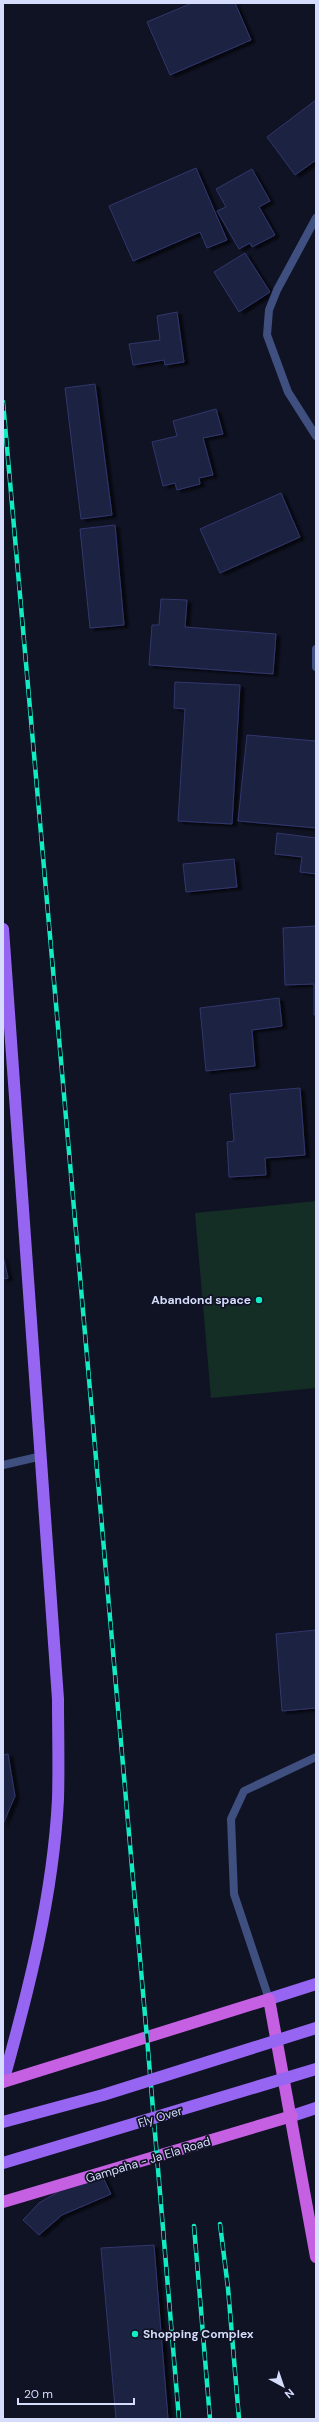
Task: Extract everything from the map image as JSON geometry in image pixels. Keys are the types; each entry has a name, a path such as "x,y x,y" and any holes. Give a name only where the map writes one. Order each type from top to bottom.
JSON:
{"highway":[{"path":"3,2082 269,1999 292,2116 316,2257"},
{"name":"Gampaha - Ja Ela Road","path":"3,2202 292,2116"}],"main road":[{"path":"3,929 5,986 42,1456 58,1699 58,1800 48,1888 35,1961 3,2082"},
{"path":"269,1999 316,1984"},
{"path":"3,2122 103,2095 316,2028"},
{"name":"Fly Over","path":"3,2163 316,2069"},
{"path":"292,2116 316,2108"}],"street":[{"path":"316,218 277,290 269,310 267,335 288,392 316,436"},
{"path":"316,648 316,667"},
{"path":"3,1465 42,1456"},
{"path":"269,1999 234,1894 231,1819 244,1791 316,1757"}],"green space":[{"name":"Abandond space","path":"316,1201 316,1388 211,1398 195,1213"}],"building":[{"path":"192,3 235,3 251,40 170,75 147,22"},
{"path":"316,100 316,160 295,175 267,137"},
{"path":"196,168 227,240 207,248 200,232 133,261 109,206"},
{"path":"252,169 270,201 259,207 275,235 252,247 250,243 239,249 217,211 226,207 216,189"},
{"path":"245,253 270,292 239,312 214,272"},
{"path":"177,312 184,362 165,365 164,360 133,365 129,344 160,340 157,316"},
{"path":"95,384 112,515 81,519 65,388"},
{"path":"216,409 223,434 203,438 213,475 199,478 200,484 177,490 175,483 163,486 152,442 177,436 173,421"},
{"path":"281,493 300,537 220,573 200,529"},
{"path":"115,525 124,625 90,628 80,529"},
{"path":"161,599 187,600 185,627 276,634 273,674 149,665 152,625 159,625"},
{"path":"175,682 240,685 232,824 178,821 185,709 174,708"},
{"path":"247,735 316,741 316,828 238,821"},
{"path":"277,833 316,838 316,874 300,872 302,857 275,854"},
{"path":"234,859 237,887 186,892 183,864"},
{"path":"316,926 316,1015 314,1015 314,984 285,985 283,928"},
{"path":"279,998 282,1026 252,1030 255,1066 206,1071 200,1008"},
{"path":"300,1088 305,1155 265,1158 266,1175 229,1177 227,1142 234,1141 230,1094"},
{"path":"3,1256 8,1278 3,1279"},
{"path":"316,1630 316,1708 282,1711 276,1634"},
{"path":"8,1754 15,1796 3,1824 3,1755"},
{"path":"102,2175 111,2194 62,2215 39,2235 23,2220 39,2203 63,2189"},
{"name":"Shopping Complex","path":"154,2245 168,2419 116,2419 101,2248"}],"railway":[{"path":"3,402 147,2038 179,2419"},
{"path":"220,2224 228,2288 239,2419"},
{"path":"194,2226 210,2419"}],"place":[{"name":"Abandond space","path":"259,1300"},
{"name":"Shopping Complex","path":"135,2334"}]}
